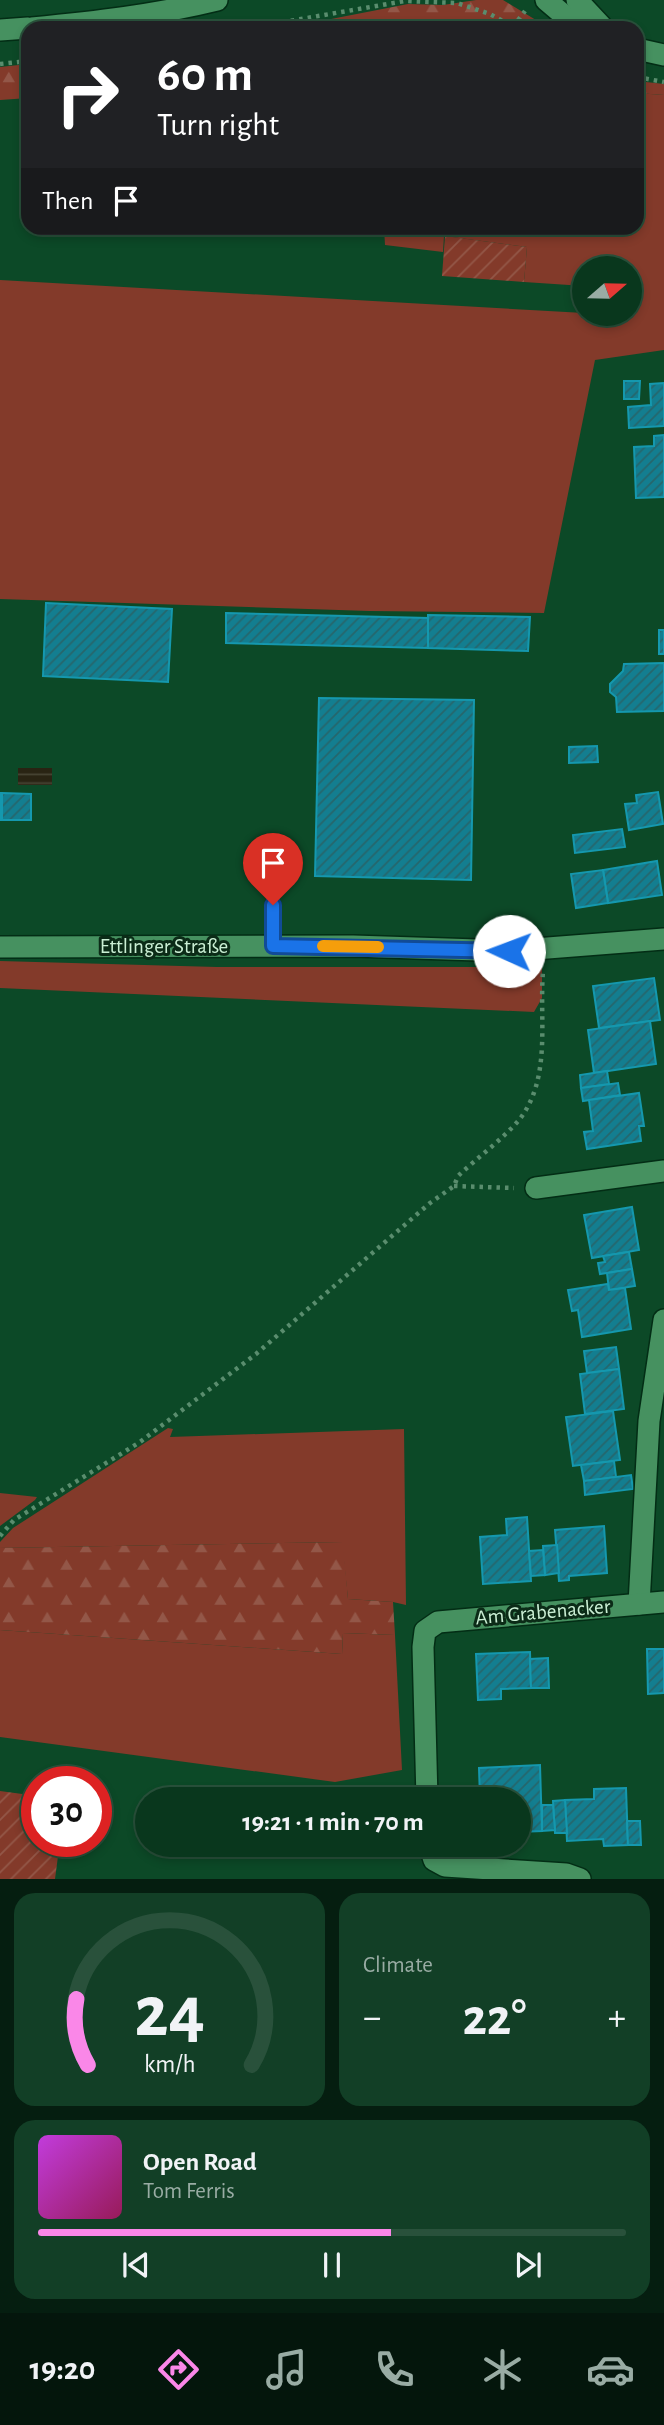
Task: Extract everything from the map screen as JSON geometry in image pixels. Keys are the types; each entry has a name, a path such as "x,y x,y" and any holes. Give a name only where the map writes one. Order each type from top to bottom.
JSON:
{"street":[{"path":"101,21 173,11 217,0"},
{"path":"545,0 570,21"},
{"path":"577,0 596,21"},
{"path":"0,30 21,29"},
{"path":"644,51 664,55"},
{"name":"Ettlinger Straße","path":"0,947 273,946 509,951 664,939"},
{"path":"536,1188 664,1171"},
{"path":"639,1604 664,1320"},
{"name":"Am Grabenacker","path":"427,1787 423,1647 425,1631 438,1622 664,1602"},
{"path":"434,1857 445,1866 566,1874 580,1879"}],"lane":[{"path":"273,905 273,946"}],"path":[{"path":"289,21 405,1 457,4 503,21"},
{"path":"518,21 526,9"},
{"path":"0,64 21,62"},
{"path":"644,78 664,82"},
{"path":"0,1536 14,1520 140,1442 256,1354 430,1203 454,1186 458,1176 519,1120 532,1097 542,1054 540,1001 544,949"},
{"path":"454,1186 536,1188"}],"green space":[{"path":"476,0 503,0 538,21 321,21 408,4 443,5"},
{"path":"21,65 21,98 0,100 0,67"},
{"path":"644,82 664,84 664,95 644,94"},
{"path":"644,94 664,95 664,350 595,360 544,613 369,611 0,599 0,280 572,312 572,326 642,326 642,256 572,256 572,285 524,282 527,247 444,236 443,252 385,245 384,235 644,235"},
{"path":"445,236 527,247 524,282 442,276"},
{"path":"0,961 217,967 542,967 542,998 534,1012 0,988"},
{"path":"168,1428 173,1429 170,1437 404,1429 406,1605 348,1599 342,1542 0,1548 0,1542 13,1528"},
{"path":"0,1493 37,1497 0,1526"},
{"path":"343,1542 348,1599 393,1602 395,1635 343,1633 342,1654 0,1630 0,1548"},
{"path":"0,1630 342,1654 343,1633 395,1635 402,1770 335,1782 0,1737"},
{"path":"0,1791 21,1794 21,1857 58,1857 55,1879 0,1879"}],"shaded area":[{"path":"18,768 52,768 52,785 18,785"}],"building":[{"path":"624,381 640,381 639,399 624,399"},
{"path":"664,383 664,426 629,428 628,407 651,405 650,384"},
{"path":"664,435 664,497 636,498 634,447 654,446 654,436"},
{"path":"46,603 172,609 168,682 43,676"},
{"path":"226,613 428,618 428,648 226,643"},
{"path":"428,615 530,617 528,651 428,648"},
{"path":"659,630 664,630 664,654 659,654"},
{"path":"664,663 664,711 617,712 616,697 610,692 610,684 623,671 624,664"},
{"path":"319,698 474,700 471,880 315,876"},
{"path":"597,746 598,762 569,763 569,747"},
{"path":"658,792 663,824 629,830 625,804 637,803 636,795"},
{"path":"2,793 2,820 0,820"},
{"path":"2,793 31,794 31,820 2,820"},
{"path":"622,829 625,847 575,853 573,835"},
{"path":"657,861 662,895 608,903 603,870"},
{"path":"603,870 608,903 576,908 571,874"},
{"path":"654,978 660,1020 599,1028 593,986"},
{"path":"650,1021 656,1064 594,1073 588,1030"},
{"path":"607,1071 609,1084 581,1088 580,1075"},
{"path":"618,1083 620,1095 583,1101 581,1088"},
{"path":"639,1093 644,1126 639,1126 641,1141 587,1149 584,1132 593,1131 589,1100"},
{"path":"632,1207 639,1250 592,1258 584,1215"},
{"path":"629,1252 632,1269 600,1274 598,1263 605,1262 603,1256"},
{"path":"632,1269 635,1286 609,1290 607,1273"},
{"path":"608,1284 609,1290 625,1288 631,1329 582,1337 578,1310 572,1311 568,1290"},
{"path":"616,1347 619,1369 587,1373 584,1351"},
{"path":"619,1369 624,1409 585,1414 580,1374"},
{"path":"613,1411 620,1460 573,1466 566,1417"},
{"path":"614,1461 616,1477 584,1481 581,1465"},
{"path":"631,1475 633,1489 585,1495 584,1481"},
{"path":"527,1517 531,1581 483,1584 480,1537 507,1535 506,1519"},
{"path":"604,1526 607,1573 569,1576 569,1580 559,1581 555,1530"},
{"path":"557,1545 559,1573 545,1575 543,1546"},
{"path":"543,1550 545,1575 531,1576 529,1551"},
{"path":"647,1649 664,1649 664,1693 648,1694"},
{"path":"530,1652 531,1688 501,1689 501,1699 478,1700 476,1654"},
{"path":"548,1658 549,1688 531,1688 530,1659"},
{"path":"540,1765 542,1831 531,1831 531,1787 480,1787 479,1768"},
{"path":"626,1788 628,1845 604,1846 603,1839 567,1841 565,1800 594,1799 594,1789"},
{"path":"565,1800 567,1833 555,1833 553,1801"},
{"path":"542,1805 553,1805 555,1830 542,1831"},
{"path":"627,1821 640,1821 641,1845 628,1845"}],"slow traffic":[{"path":"323,946 378,947"}],"route":[{"path":"273,905 273,946 509,951"}]}
